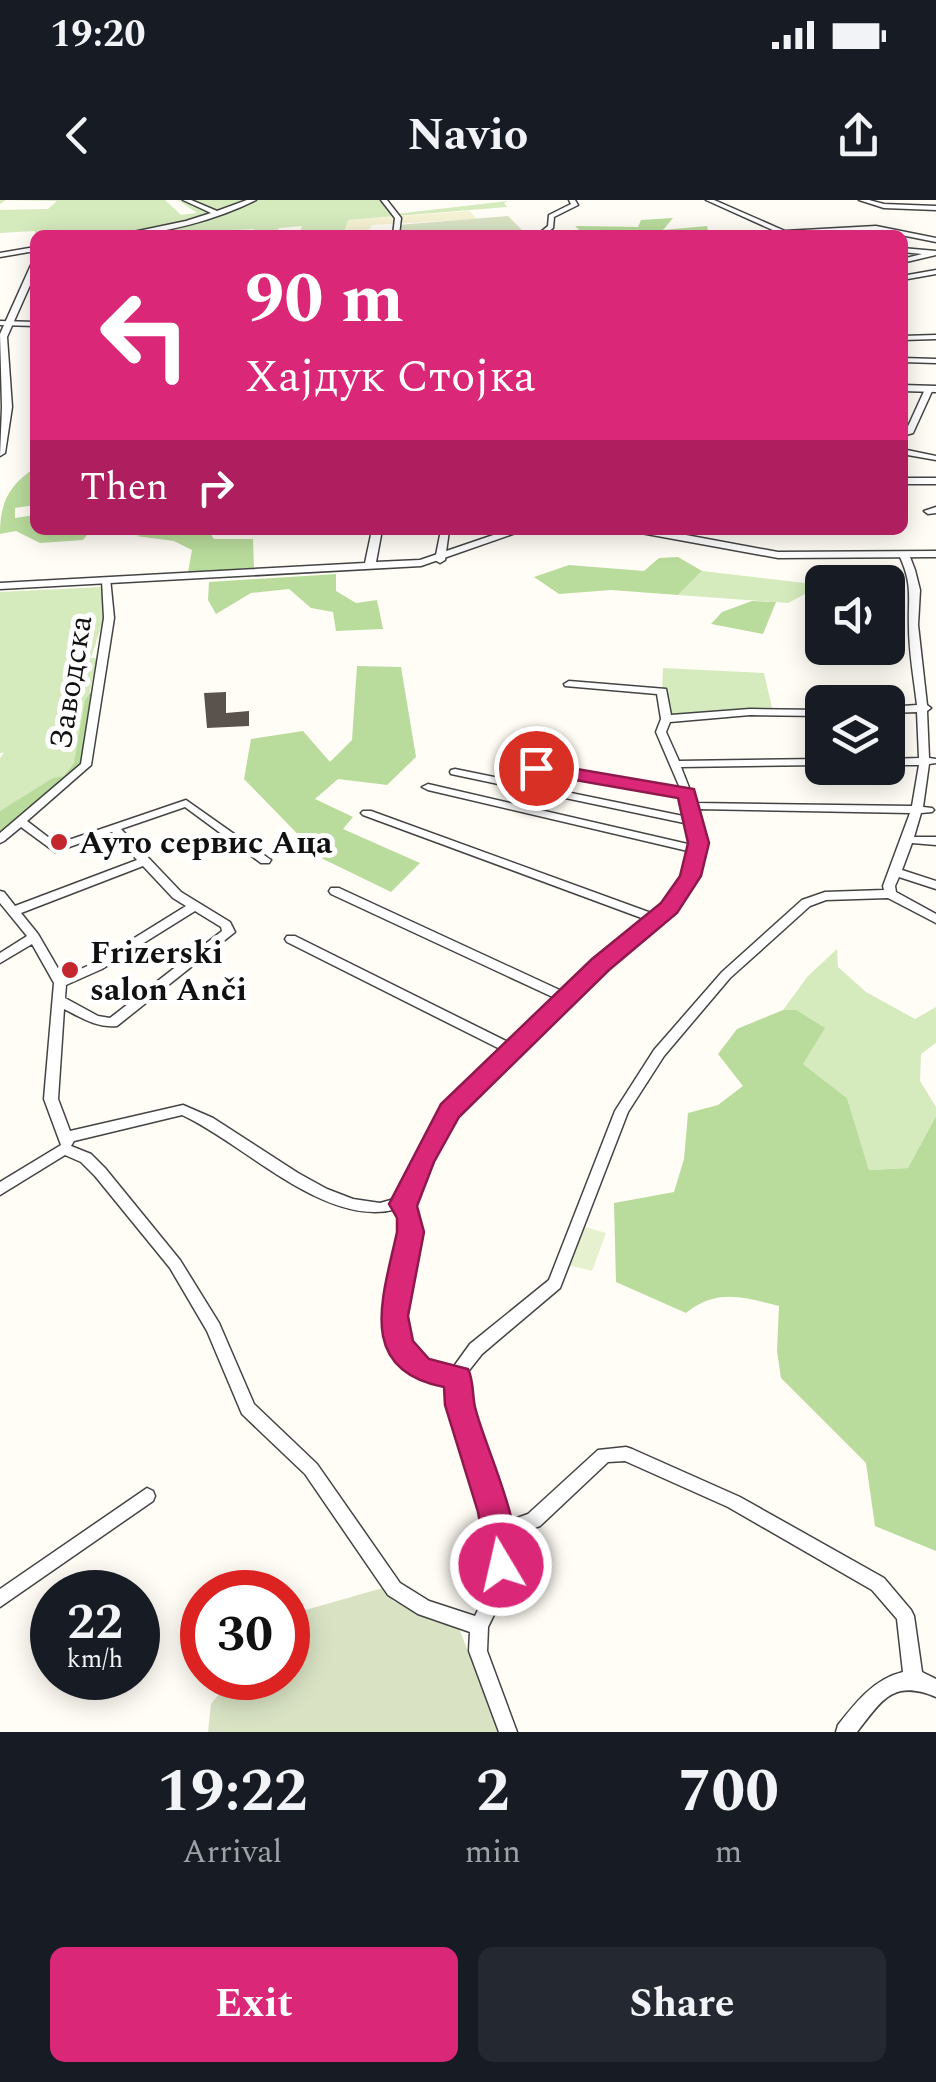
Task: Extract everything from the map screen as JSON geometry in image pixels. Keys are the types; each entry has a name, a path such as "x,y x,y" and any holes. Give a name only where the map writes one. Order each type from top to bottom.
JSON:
{"street":[{"path":"186,200 216,212"},
{"path":"149,230 187,223 253,200"},
{"path":"384,200 398,218 397,230"},
{"path":"547,230 551,227 551,216 573,206 572,200"},
{"path":"709,200 777,230"},
{"path":"862,200 878,205 936,208"},
{"path":"878,205 882,229"},
{"path":"858,230 887,230"},
{"path":"908,234 936,240"},
{"path":"0,254 30,248"},
{"path":"908,251 934,254"},
{"path":"0,254 30,260"},
{"path":"908,260 934,254"},
{"path":"908,277 936,272"},
{"path":"1,448 3,323 30,273"},
{"path":"20,297 30,287"},
{"path":"3,323 30,324"},
{"path":"908,338 936,337"},
{"path":"908,360 936,361"},
{"path":"909,433 932,389"},
{"path":"908,452 936,458"},
{"path":"908,481 936,481"},
{"path":"370,566 376,535"},
{"path":"440,560 443,535"},
{"path":"0,586 440,560 506,535"},
{"path":"667,535 754,552 905,557 936,554"},
{"path":"890,894 888,886 928,810 934,743 913,626 919,594 905,557"},
{"name":"Заводска","path":"0,838 74,780 87,764 109,618 106,580"},
{"path":"1,1186 66,1143 183,1110 337,1202 402,1204 410,1196 422,1162 450,1111 511,1049 655,920 686,884 698,850 689,800 661,732 666,719 660,689 569,684"},
{"path":"905,709 926,708"},
{"path":"666,719 805,714"},
{"path":"905,762 932,761"},
{"path":"676,764 805,762"},
{"path":"536,768 689,800 928,810"},
{"path":"456,772 695,822"},
{"path":"428,787 698,850"},
{"path":"21,822 55,848 190,804 265,860"},
{"path":"367,813 655,920"},
{"path":"59,1000 95,1020 117,1020 229,932 226,925 177,895 115,829"},
{"path":"915,840 936,841"},
{"path":"14,911 145,860"},
{"path":"897,872 936,885"},
{"path":"335,891 566,998"},
{"path":"508,1732 478,1651 478,1626 500,1579 496,1533 460,1405 458,1377 476,1349 553,1287 622,1111 659,1054 703,1000 806,903 825,896 890,894 936,919"},
{"path":"0,895 34,937 60,984 51,1099 66,1143 100,1172 175,1264 214,1328 242,1400 310,1469 394,1589 424,1608 478,1626"},
{"path":"60,984 98,966 194,906"},
{"path":"0,958 34,937"},
{"path":"291,938 511,1049"},
{"path":"402,1204 410,1218 410,1232 394,1316 399,1346 420,1370 458,1377"},
{"path":"496,1533 534,1520 604,1455 626,1454 734,1502 878,1584 905,1616 913,1676"},
{"path":"0,1600 147,1496"},
{"path":"845,1732 889,1685 913,1676 936,1688"}],"shaded area":[{"path":"470,211 476,219 345,230 348,220"}],"green space":[{"path":"6,200 165,200 181,215 197,213 178,200 384,200 395,214 508,201 504,203 507,207 348,220 345,230 301,230 302,226 278,230 148,230 162,227 0,233 0,210 48,209 57,201"},
{"path":"508,216 522,230 398,230 399,225"},
{"path":"673,218 663,230 579,230 575,226 638,227 641,220"},
{"path":"707,226 708,230 663,230"},
{"path":"30,472 30,506 15,508 15,518 30,516 30,535 87,535 83,540 40,543 16,531 0,534 8,495"},
{"path":"136,536 253,539 254,569 188,572 192,550 174,541"},
{"path":"678,557 702,571 678,595 611,590 559,594 534,577 569,565 644,571 659,558"},
{"path":"702,571 805,583 805,594 788,603 678,595"},
{"path":"336,574 336,591 356,603 377,600 383,629 336,631 333,612 311,608 289,589 251,593 216,614 208,600 209,582"},
{"path":"101,587 106,611 91,658 97,658 75,762 64,776 0,811 0,758 4,753 0,753 0,592"},
{"path":"752,601 776,602 763,634 711,624 722,612"},
{"path":"357,666 401,667 416,757 387,785 338,779 315,799 353,817 343,829 420,863 391,892 321,858 244,779 251,739 303,731 330,762 352,740"},
{"path":"663,668 764,673 773,712 670,717 662,691"},
{"path":"91,692 96,693 79,771 0,835 0,811 53,778 64,776 74,763 85,700"},
{"path":"837,949 838,967 866,992 915,1019 936,1007 936,1043 921,1054 920,1081 936,1107 936,1116 908,1168 869,1170 847,1098 803,1064 796,1010 783,1010 808,976"},
{"path":"783,1010 796,1010 825,1028 803,1064 847,1098 869,1170 908,1168 936,1116 936,1551 875,1526 866,1463 781,1378 777,1351 779,1306 720,1297 686,1313 616,1282 614,1203 674,1192 684,1159 688,1113 718,1105 743,1086 718,1054 737,1029"},
{"path":"582,1226 606,1233 592,1271 568,1265"},
{"path":"386,1587 393,1601 459,1628 499,1732 208,1732 214,1700 310,1700 310,1609"}],"building":[{"path":"226,692 226,713 249,711 249,726 207,728 204,693"}],"place":[{"name":"Ауто сервис Аца","path":"59,842"},
{"name":"Frizerski salon Anči","path":"70,970"}],"route":[{"path":"501,1565 493,1512 460,1405 458,1377 420,1370 402,1353 395,1332 394,1316 410,1232 410,1218 402,1204 410,1196 434,1135 450,1111 600,964 669,908 690,876 699,843 687,793 536,768"}]}
